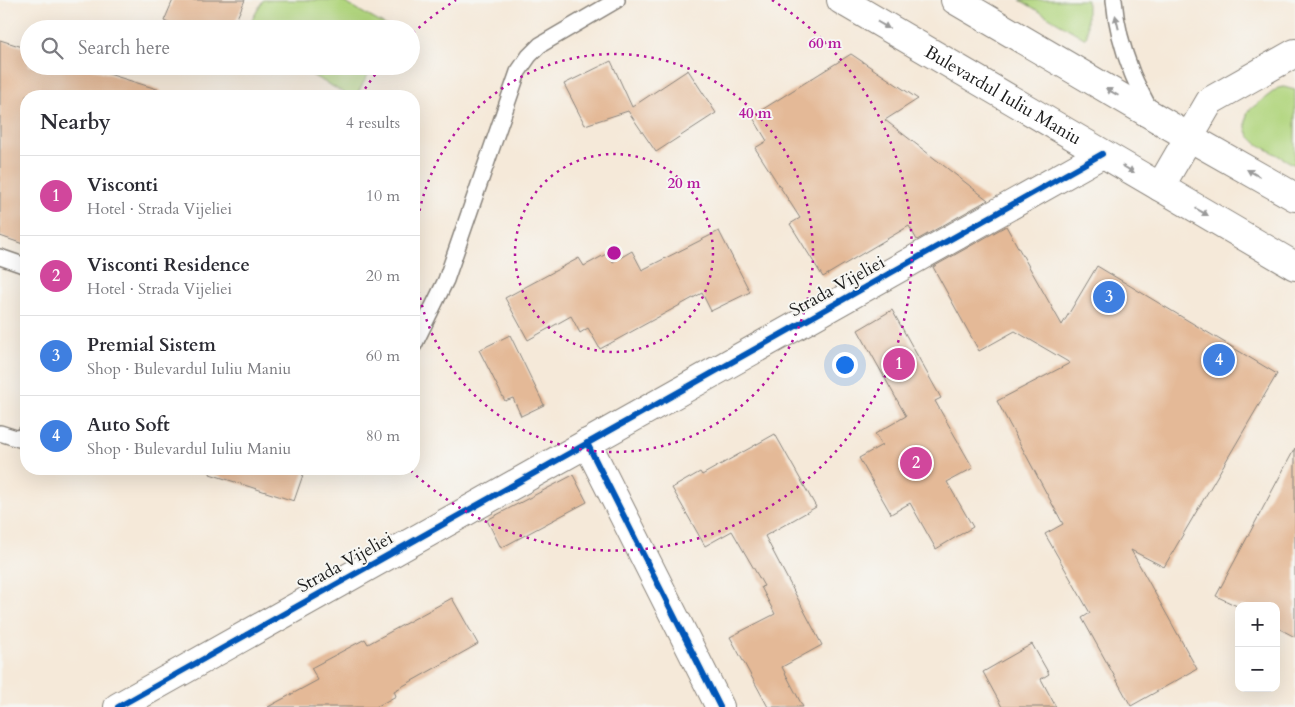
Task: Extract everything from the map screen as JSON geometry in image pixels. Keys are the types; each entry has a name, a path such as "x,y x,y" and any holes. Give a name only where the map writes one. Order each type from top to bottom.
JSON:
{"street":[{"name":"Bulevardul Iuliu Maniu","path":"841,0 1295,266"},
{"path":"955,0 1295,197"},
{"path":"1160,187 1210,101 1295,52"},
{"name":"Strada Vijeliei","path":"118,707 1102,154"},
{"path":"587,443 720,707"}],"lane":[{"path":"420,333 446,280 518,72 540,44 616,0"},
{"path":"1114,0 1122,41 1132,74 1153,116"},
{"path":"0,257 20,264"},
{"path":"0,434 20,438"}],"green space":[{"path":"263,0 340,0 376,20 252,20"},
{"path":"1020,0 1087,0 1087,36 1084,38"},
{"path":"312,75 368,75 359,90 339,90"},
{"path":"1284,87 1295,90 1295,165 1256,143 1249,136 1246,128 1248,111 1278,88"}],"building":[{"path":"173,0 245,0 236,20 164,20"},
{"path":"0,40 20,46 20,75 112,75 160,90 20,90 20,243 0,236"},
{"path":"851,54 918,99 885,120 988,200 917,240 909,226 823,277 790,224 800,218 755,148 767,141 752,116"},
{"path":"611,61 632,107 688,70 716,113 656,152 628,111 585,125 564,84"},
{"path":"1006,226 1062,325 1097,266 1277,374 1164,567 1131,550 1197,669 1131,706 1082,618 1090,613 1045,534 1063,524 997,401 1070,363 1015,331 979,351 933,267"},
{"path":"719,231 750,292 711,311 702,293 600,349 588,328 580,333 571,316 528,340 505,298 579,258 584,266 608,253 613,262 632,251 642,270"},
{"path":"892,310 941,398 935,401 973,468 947,482 973,527 936,549 910,503 891,514 859,458 882,445 875,434 906,416 858,330"},
{"path":"510,335 544,405 521,416 513,398 505,401 479,350"},
{"path":"775,434 816,507 765,536 822,645 782,667 803,707 768,707 730,637 775,614 761,587 764,586 732,531 705,546 672,488 700,472 702,475"},
{"path":"1295,448 1295,637 1280,629 1280,602 1235,602 1235,605 1216,596"},
{"path":"213,475 303,475 294,501"},
{"path":"573,475 587,502 501,548 487,520"},
{"path":"452,598 478,644 394,691 396,696 376,707 268,707 318,680 311,668 365,639 368,644"},
{"path":"1032,644 1049,674 1041,679 1056,707 1002,707 983,672"}],"cycle path":[{"path":"118,707 1102,154"},
{"path":"587,443 720,707"}],"place":[{"name":"Premial Sistem","path":"1109,297"},
{"name":"Auto Soft","path":"1219,360"},
{"name":"Visconti","path":"899,364"},
{"name":"Visconti Residence","path":"916,463"}]}
